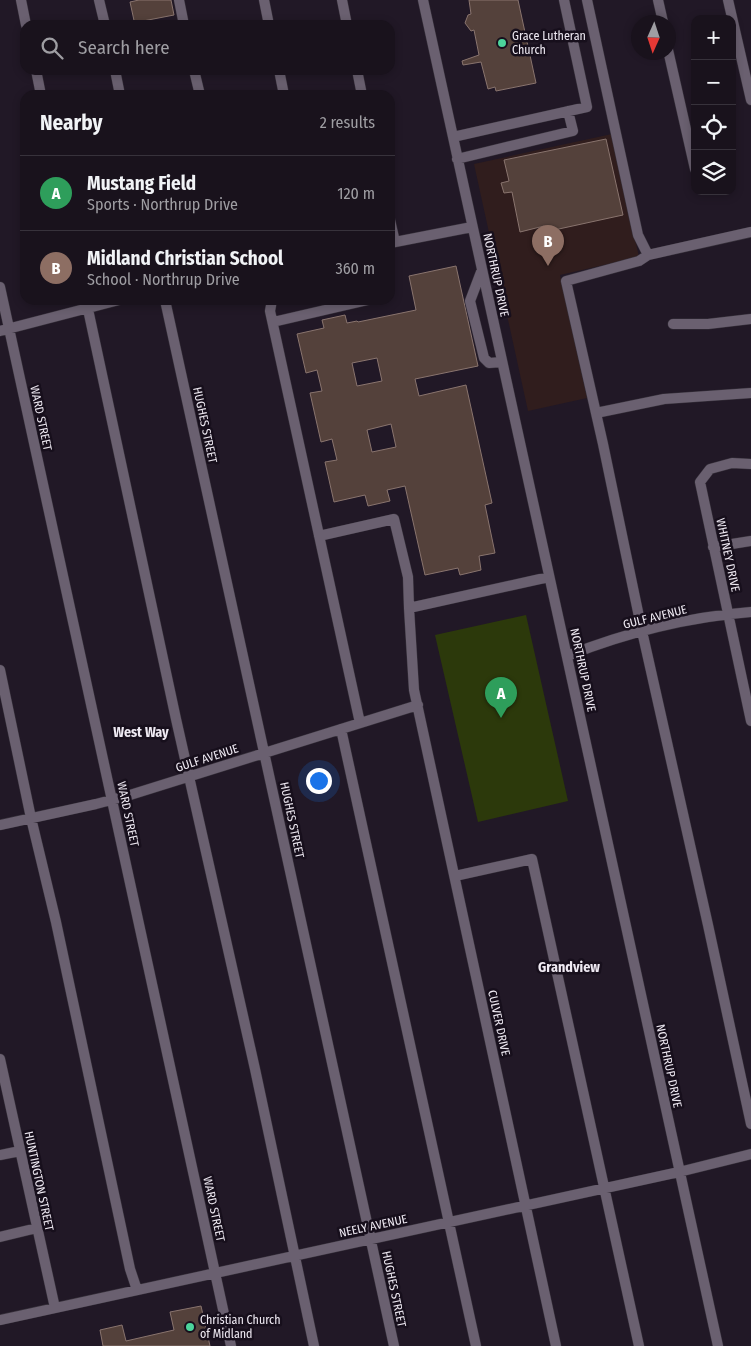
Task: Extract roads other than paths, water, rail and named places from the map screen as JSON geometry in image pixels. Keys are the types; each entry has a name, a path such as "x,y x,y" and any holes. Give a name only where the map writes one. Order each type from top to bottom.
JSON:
{"street":[{"path":"21,0 25,20"},
{"path":"99,0 104,20"},
{"path":"179,0 183,20"},
{"path":"264,0 268,20"},
{"path":"342,0 346,20"},
{"name":"NORTHRUP DRIVE","path":"423,0 718,1346"},
{"path":"453,137 587,107 564,0"},
{"path":"586,0 638,235 648,255"},
{"path":"658,0 661,15"},
{"path":"728,0 751,100"},
{"path":"670,60 691,152"},
{"path":"37,75 41,90"},
{"path":"115,75 119,90"},
{"path":"195,75 199,90"},
{"path":"280,75 283,90"},
{"path":"358,75 361,90"},
{"path":"458,159 573,131 568,111"},
{"path":"395,243 472,227"},
{"path":"751,232 648,255 639,261 566,281 751,1124"},
{"path":"482,271 470,301 484,358 489,362 502,362"},
{"name":"WARD STREET","path":"0,287 5,330 112,800 231,1346"},
{"path":"5,330 84,305"},
{"path":"87,305 256,1070 314,1346"},
{"name":"HUGHES STREET","path":"166,305 394,1346"},
{"path":"271,305 270,311 360,723"},
{"path":"273,322 346,305"},
{"path":"673,324 708,324 751,319"},
{"path":"596,413 664,399 751,392"},
{"name":"WHITNEY DRIVE","path":"751,464 732,464 710,469 700,482 751,721"},
{"name":"CULVER DRIVE","path":"319,536 394,520 408,578 414,690 556,1346"},
{"path":"714,547 751,541"},
{"path":"409,608 549,577"},
{"name":"GULF AVENUE","path":"567,656 642,631 728,614 751,612"},
{"path":"0,670 30,818 56,922 130,1269 137,1290"},
{"name":"GULF AVENUE","path":"0,825 112,800 418,705"},
{"path":"341,728 476,1346"},
{"path":"455,876 532,859 639,1346"},
{"name":"HUNTINGTON STREET","path":"0,1059 1,1071 54,1308"},
{"path":"0,1155 20,1150"},
{"name":"NEELY AVENUE","path":"0,1320 679,1172 751,1154"},
{"path":"0,1237 37,1228"}],"place":[{"name":"Grace Lutheran Church","path":"502,43"},
{"name":"Midland Christian School","path":"548,266"},
{"name":"Mustang Field","path":"501,718"},
{"name":"Christian Church of Midland","path":"190,1327"}],"district":[{"name":"West Way","path":"141,732"},
{"name":"Grandview","path":"569,967"}]}
